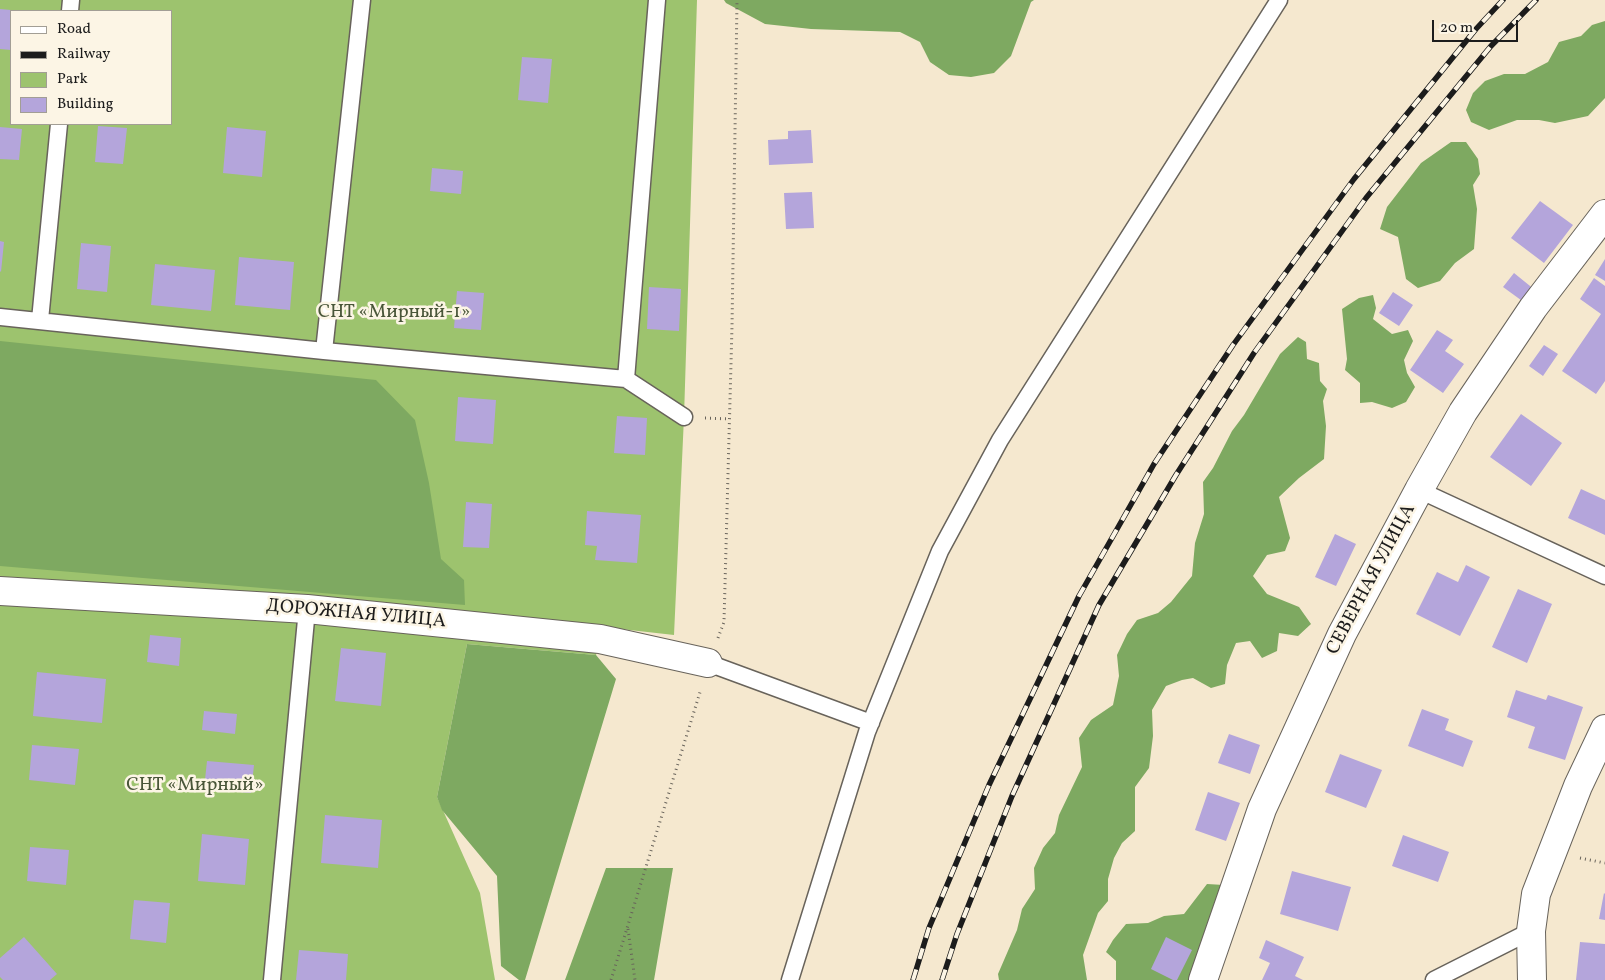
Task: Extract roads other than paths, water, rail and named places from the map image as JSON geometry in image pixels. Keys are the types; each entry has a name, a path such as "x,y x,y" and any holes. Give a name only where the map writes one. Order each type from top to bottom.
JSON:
{"street":[{"name":"СЕВЕРНАЯ УЛИЦА","path":"1202,980 1262,809 1342,634 1419,490 1464,412 1533,308 1605,214"},
{"name":"ДОРОЖНАЯ УЛИЦА","path":"0,596 307,609 600,639 708,663"},
{"path":"1532,980 1531,931 1536,894 1578,786 1605,729"}],"lane":[{"path":"324,351 362,0"},
{"path":"626,379 657,0"},
{"path":"790,980 871,722 940,551 1000,440 1279,0"},
{"path":"40,320 59,125"},
{"path":"0,317 324,351 626,379 684,418"},
{"path":"1419,490 1605,576"},
{"path":"272,980 307,609"},
{"path":"708,663 871,722"},
{"path":"1434,980 1531,931"}],"railway":[{"path":"913,980 929,928 989,785 1079,596 1154,464 1233,345 1354,179 1476,29 1503,0"},
{"path":"942,980 957,934 1012,796 1099,605 1176,475 1254,353 1366,198 1491,46 1536,0"}],"park label":[{"name":"СНТ «Мирный-1»","path":"394,314"},
{"name":"СНТ «Мирный»","path":"195,787"}]}
